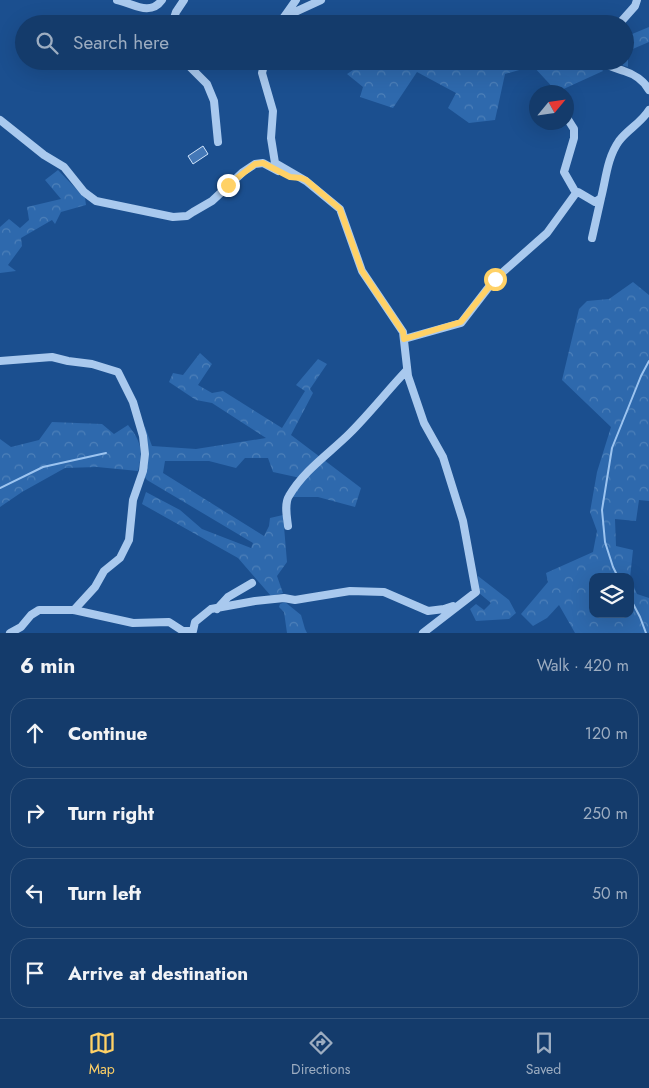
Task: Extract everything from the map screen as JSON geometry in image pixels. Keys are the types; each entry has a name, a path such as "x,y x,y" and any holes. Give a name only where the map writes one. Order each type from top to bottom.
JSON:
{"street":[{"path":"117,0 144,9 160,4 162,0"},
{"path":"175,15 184,0"},
{"path":"285,15 296,0"},
{"path":"288,15 321,0"},
{"path":"627,15 635,6 637,0"},
{"path":"193,70 207,84 214,101 218,142"},
{"path":"263,70 273,111 271,138 275,163 301,178 340,209 362,271 403,332 408,376 424,422 443,457 464,521 476,592 423,633"},
{"path":"621,70 644,83 649,90"},
{"path":"592,238 607,167 619,142 644,118 649,110"},
{"path":"0,120 44,155 64,167 84,192 96,201 173,217 186,216 212,201 228,185 255,164 263,163 290,177 301,178"},
{"path":"574,130 574,138 564,172 576,193"},
{"path":"576,193 578,192 595,202 601,198"},
{"path":"404,339 461,322 495,279 547,233 576,193"},
{"path":"0,362 52,357 92,364 118,372 133,402 143,436 145,454 133,500 129,540 120,558 104,570 94,586 74,610"},
{"path":"288,526 288,498 317,462 335,448 354,429 407,370"},
{"path":"217,608 228,597 252,583"},
{"path":"10,633 21,627 31,615 39,610 74,610 133,623 169,622 183,631 193,632 195,622 211,609 255,601 284,598 295,600 350,591 384,592 428,611 444,609 463,602"}],"green space":[{"path":"649,27 649,42 634,48 634,33"},
{"path":"353,70 519,70 505,74 495,120 469,123 448,108 456,93 417,72 393,108 360,97 363,87 347,74"},
{"path":"537,70 602,70 572,85 551,85"},
{"path":"58,170 85,198 86,205 61,212 55,224 52,220 21,238 22,246 8,265 16,271 0,273 0,227 9,219 20,228 29,220 27,207 61,199 45,180"},
{"path":"633,282 649,295 649,501 639,500 636,521 615,519 616,546 633,550 631,573 589,573 589,618 634,618 634,587 637,594 649,598 649,633 575,633 559,605 547,618 533,626 521,614 548,582 546,573 593,552 597,531 590,512 597,472 611,427 562,380 579,309 587,301 609,299"},
{"path":"200,353 212,364 198,385 212,393 223,391 282,428 305,391 296,385 318,359 327,364 310,389 313,393 291,435 361,488 355,507 318,497 291,497 305,479 273,472 268,458 245,458 236,468 209,461 165,461 163,473 264,536 269,526 270,518 283,515 287,562 277,576 283,593 271,596 238,558 142,504 146,492 180,510 202,529 251,548 253,543 147,480 144,476 143,428 145,427 152,446 196,449 266,438 212,403 196,400 169,382 173,373 183,375"},
{"path":"52,422 102,424 114,434 128,425 140,446 138,471 97,467 65,468 22,492 0,507 0,439 11,447 39,440"},
{"path":"478,576 509,600 516,613 509,619 476,621 470,609 476,604 484,610 491,603 479,593"},
{"path":"285,602 301,615 307,633 287,633 284,612 279,607 280,604"}],"building":[{"path":"203,146 208,154 193,164 188,156"}],"waterway":[{"path":"616,573 605,542 602,510 612,448 649,361"},
{"path":"0,488 43,467 106,453"},
{"path":"634,606 646,633"}],"route":[{"path":"228,185 255,164 263,163 290,177 306,180 340,209 362,271 403,332 404,339 461,322 495,279"}]}
